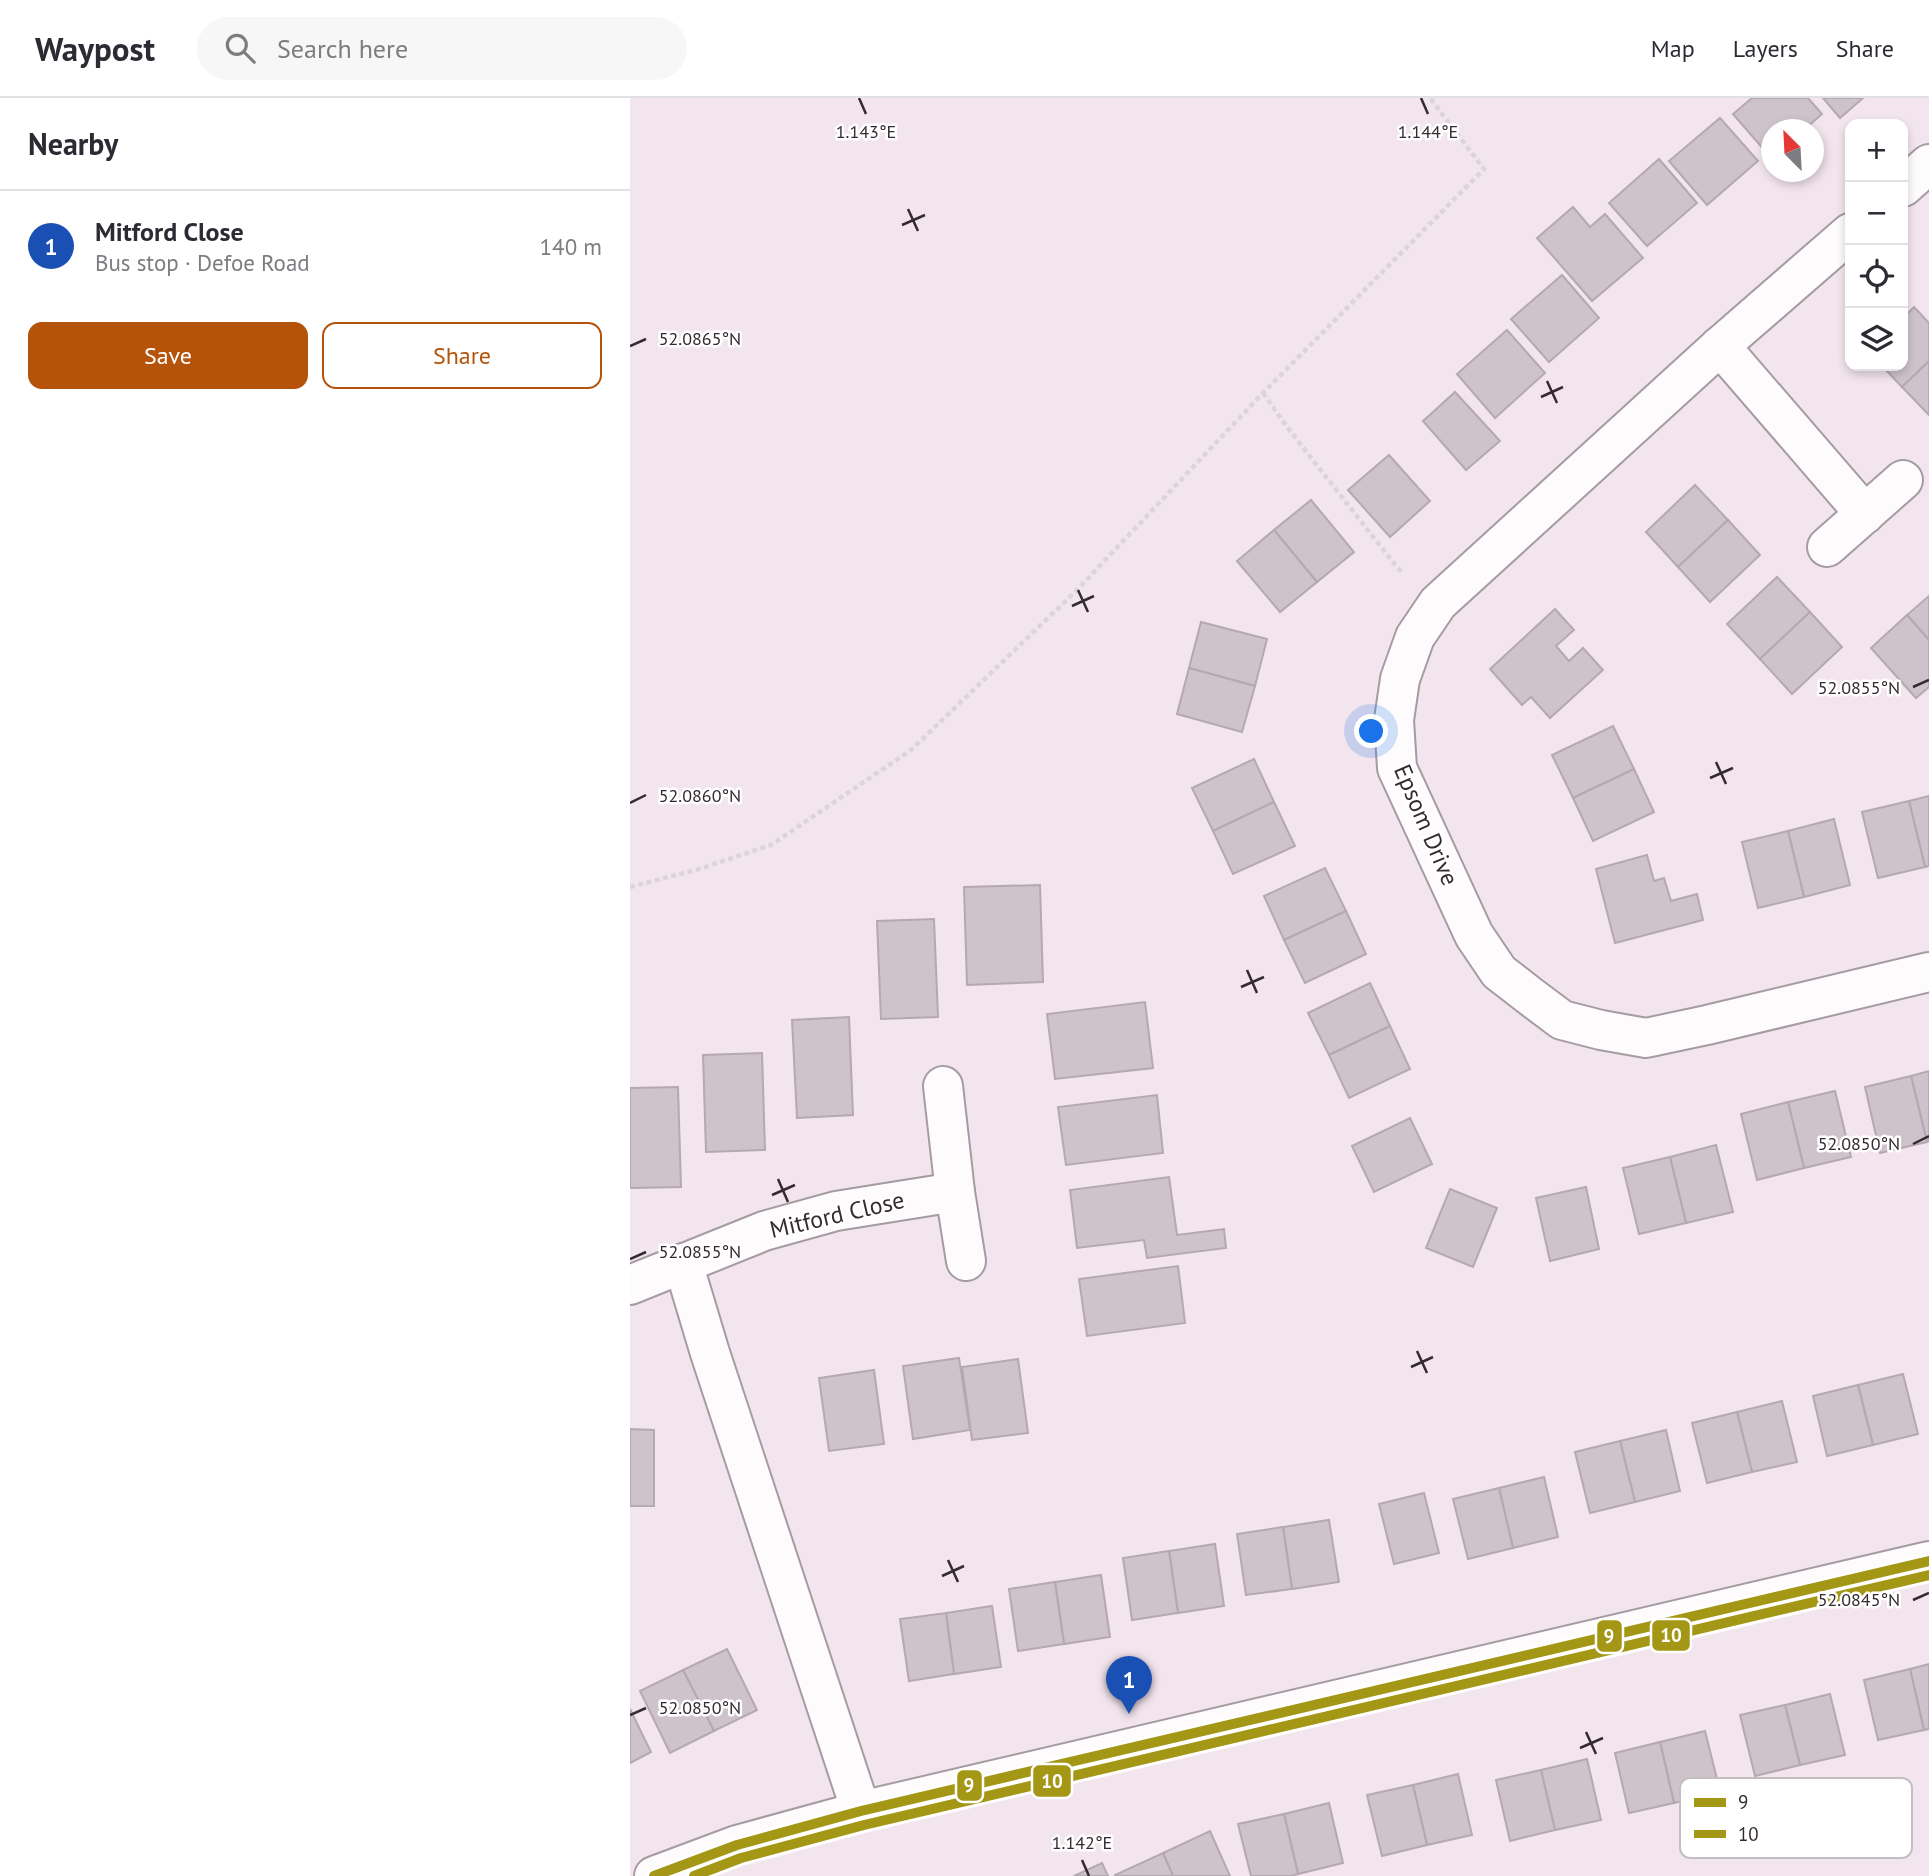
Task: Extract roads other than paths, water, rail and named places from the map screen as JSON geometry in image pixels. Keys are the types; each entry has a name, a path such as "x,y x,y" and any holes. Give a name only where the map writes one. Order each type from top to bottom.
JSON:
{"street":[{"path":"1908,183 1929,164"},
{"name":"Epsom Drive","path":"1845,237 1720,346 1438,603 1415,637 1400,679 1394,719 1397,768 1474,935 1499,972 1562,1020 1646,1038 1707,1026 1929,972"},
{"path":"1720,346 1865,514"},
{"path":"1827,547 1903,480"},
{"path":"943,1086 966,1261"},
{"name":"Mitford Close","path":"630,1285 764,1231 836,1211 955,1192"},
{"path":"683,1264 861,1811"},
{"path":"654,1876 737,1845 861,1811 1929,1562"}],"place":[{"name":"Mitford Close","path":"1129,1714"}]}
